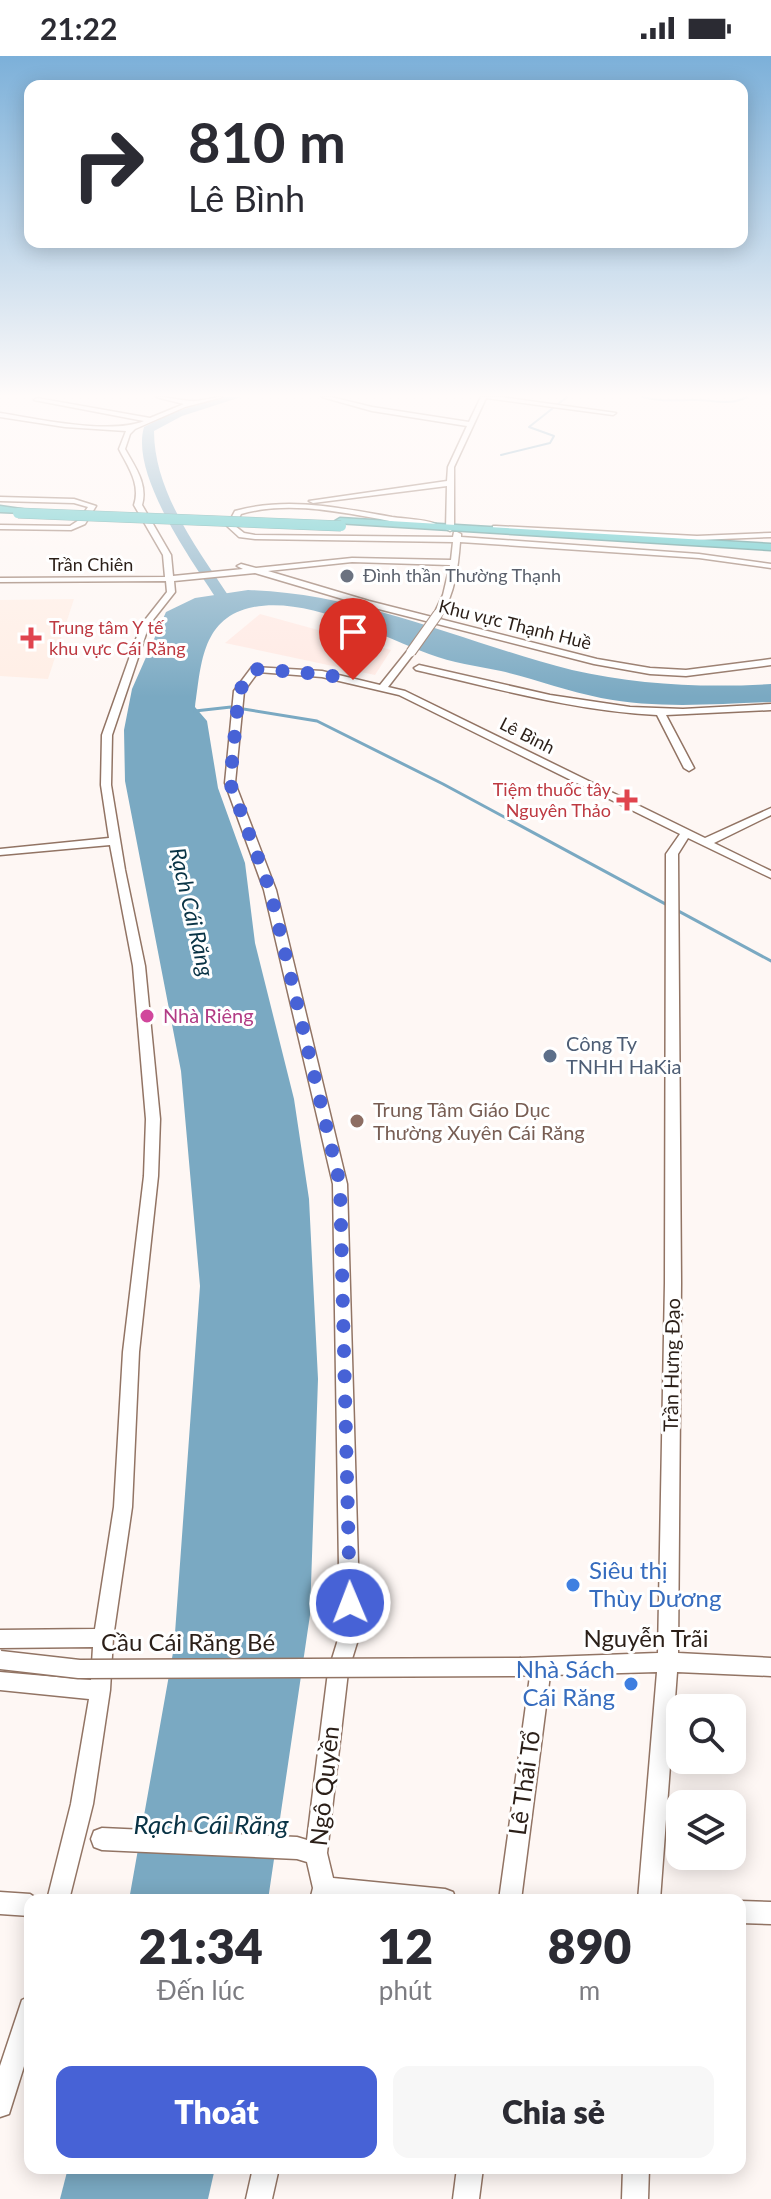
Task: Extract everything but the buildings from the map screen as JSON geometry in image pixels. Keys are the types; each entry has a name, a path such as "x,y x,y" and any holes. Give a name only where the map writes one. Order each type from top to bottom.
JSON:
{"highway":[{"path":"0,511 414,527 506,537 769,549"},
{"path":"340,524 769,549"}],"street":[{"path":"60,1894 82,1804 100,1690 103,1638 123,1507 131,1352 151,1176 153,1119 139,966 106,785 107,735 145,625 171,592 176,579 165,549 138,505 141,497"},
{"path":"311,508 311,502 348,497"},
{"path":"383,687 438,614 450,589 455,563 452,497"},
{"path":"0,499 74,501 92,506 82,522 71,528 0,527"},
{"path":"771,535 697,538 453,532 255,537 242,535 231,526 238,513 252,508 311,508 427,524 453,532 482,540 710,557 771,566"},
{"path":"414,527 427,524"},
{"path":"482,540 506,537"},
{"name":"Trần Chiên","path":"0,580 176,579 352,560 455,563"},
{"name":"Khu vực Thạnh Huề","path":"246,570 515,642 610,664 686,673 771,662"},
{"path":"419,668 577,702 660,712 771,707"},
{"name":"Lê Bình","path":"255,669 322,674 383,687 427,704 771,875"},
{"name":"Ngô Quyền","path":"255,669 239,691 230,783 270,890 340,1184 350,1633 338,1672 306,1850 323,1894"},
{"path":"660,712 689,768"},
{"path":"704,843 771,811"},
{"name":"Trần Hưng Đạo","path":"649,1894 668,1662 673,1283 672,854 685,834"},
{"path":"0,852 114,841"},
{"path":"0,1639 103,1638"},
{"name":"Cầu Cái Răng Bé","path":"0,1660 79,1669 531,1666"},
{"name":"Nguyễn Trãi","path":"531,1666 668,1662 771,1667"},
{"name":"Lê Thái Tổ","path":"511,1894 531,1666"},
{"path":"0,1681 100,1690"},
{"path":"102,1839 306,1850"},
{"path":"0,1903 24,1905"},
{"path":"746,1912 771,1913"},
{"path":"0,2105 24,2027"},
{"path":"259,2199 265,2174"},
{"path":"466,2199 469,2174"},
{"path":"635,2199 636,2174"}],"shaded area":[{"name":"Trung tâm Y tế khu vực Cái Răng","path":"74,599 48,679 0,676 0,600"},
{"path":"260,614 391,650 375,675 225,643"}],"water":[{"name":"Rạch Cái Răng","path":"248,590 290,593 372,610 532,659 597,675 671,684 771,684 771,702 664,705 601,698 447,660 317,611 271,605 233,614 212,634 206,647 195,707 207,721 218,788 245,863 255,943 294,1099 309,1199 318,1379 310,1615 269,1894 130,1894 174,1647 200,1286 181,1071 125,781 124,730 132,689 166,612 195,598"},
{"path":"66,2174 214,2174 208,2199 60,2199"}],"waterway":[{"path":"164,497 225,601"},
{"path":"195,711 231,707 317,721 443,784 771,961"}],"place":[{"name":"Đình thần Thường Thạnh","path":"347,576"},
{"name":"Trung tâm Y tế khu vực Cái Răng","path":"31,638"},
{"name":"Tiệm thuốc tây Nguyên Thảo","path":"627,800"},
{"name":"Nhà Riêng","path":"147,1016"},
{"name":"Công Ty TNHH HaKia","path":"550,1056"},
{"name":"Trung Tâm Giáo Dục Thường Xuyên Cái Răng","path":"357,1121"},
{"name":"Siêu thị Thùy Dương","path":"573,1585"},
{"name":"Nhà Sách Cái Răng","path":"631,1684"}],"route":[{"path":"350,1603 340,1184 270,890 230,783 239,691 255,669 302,671 353,680"}]}
